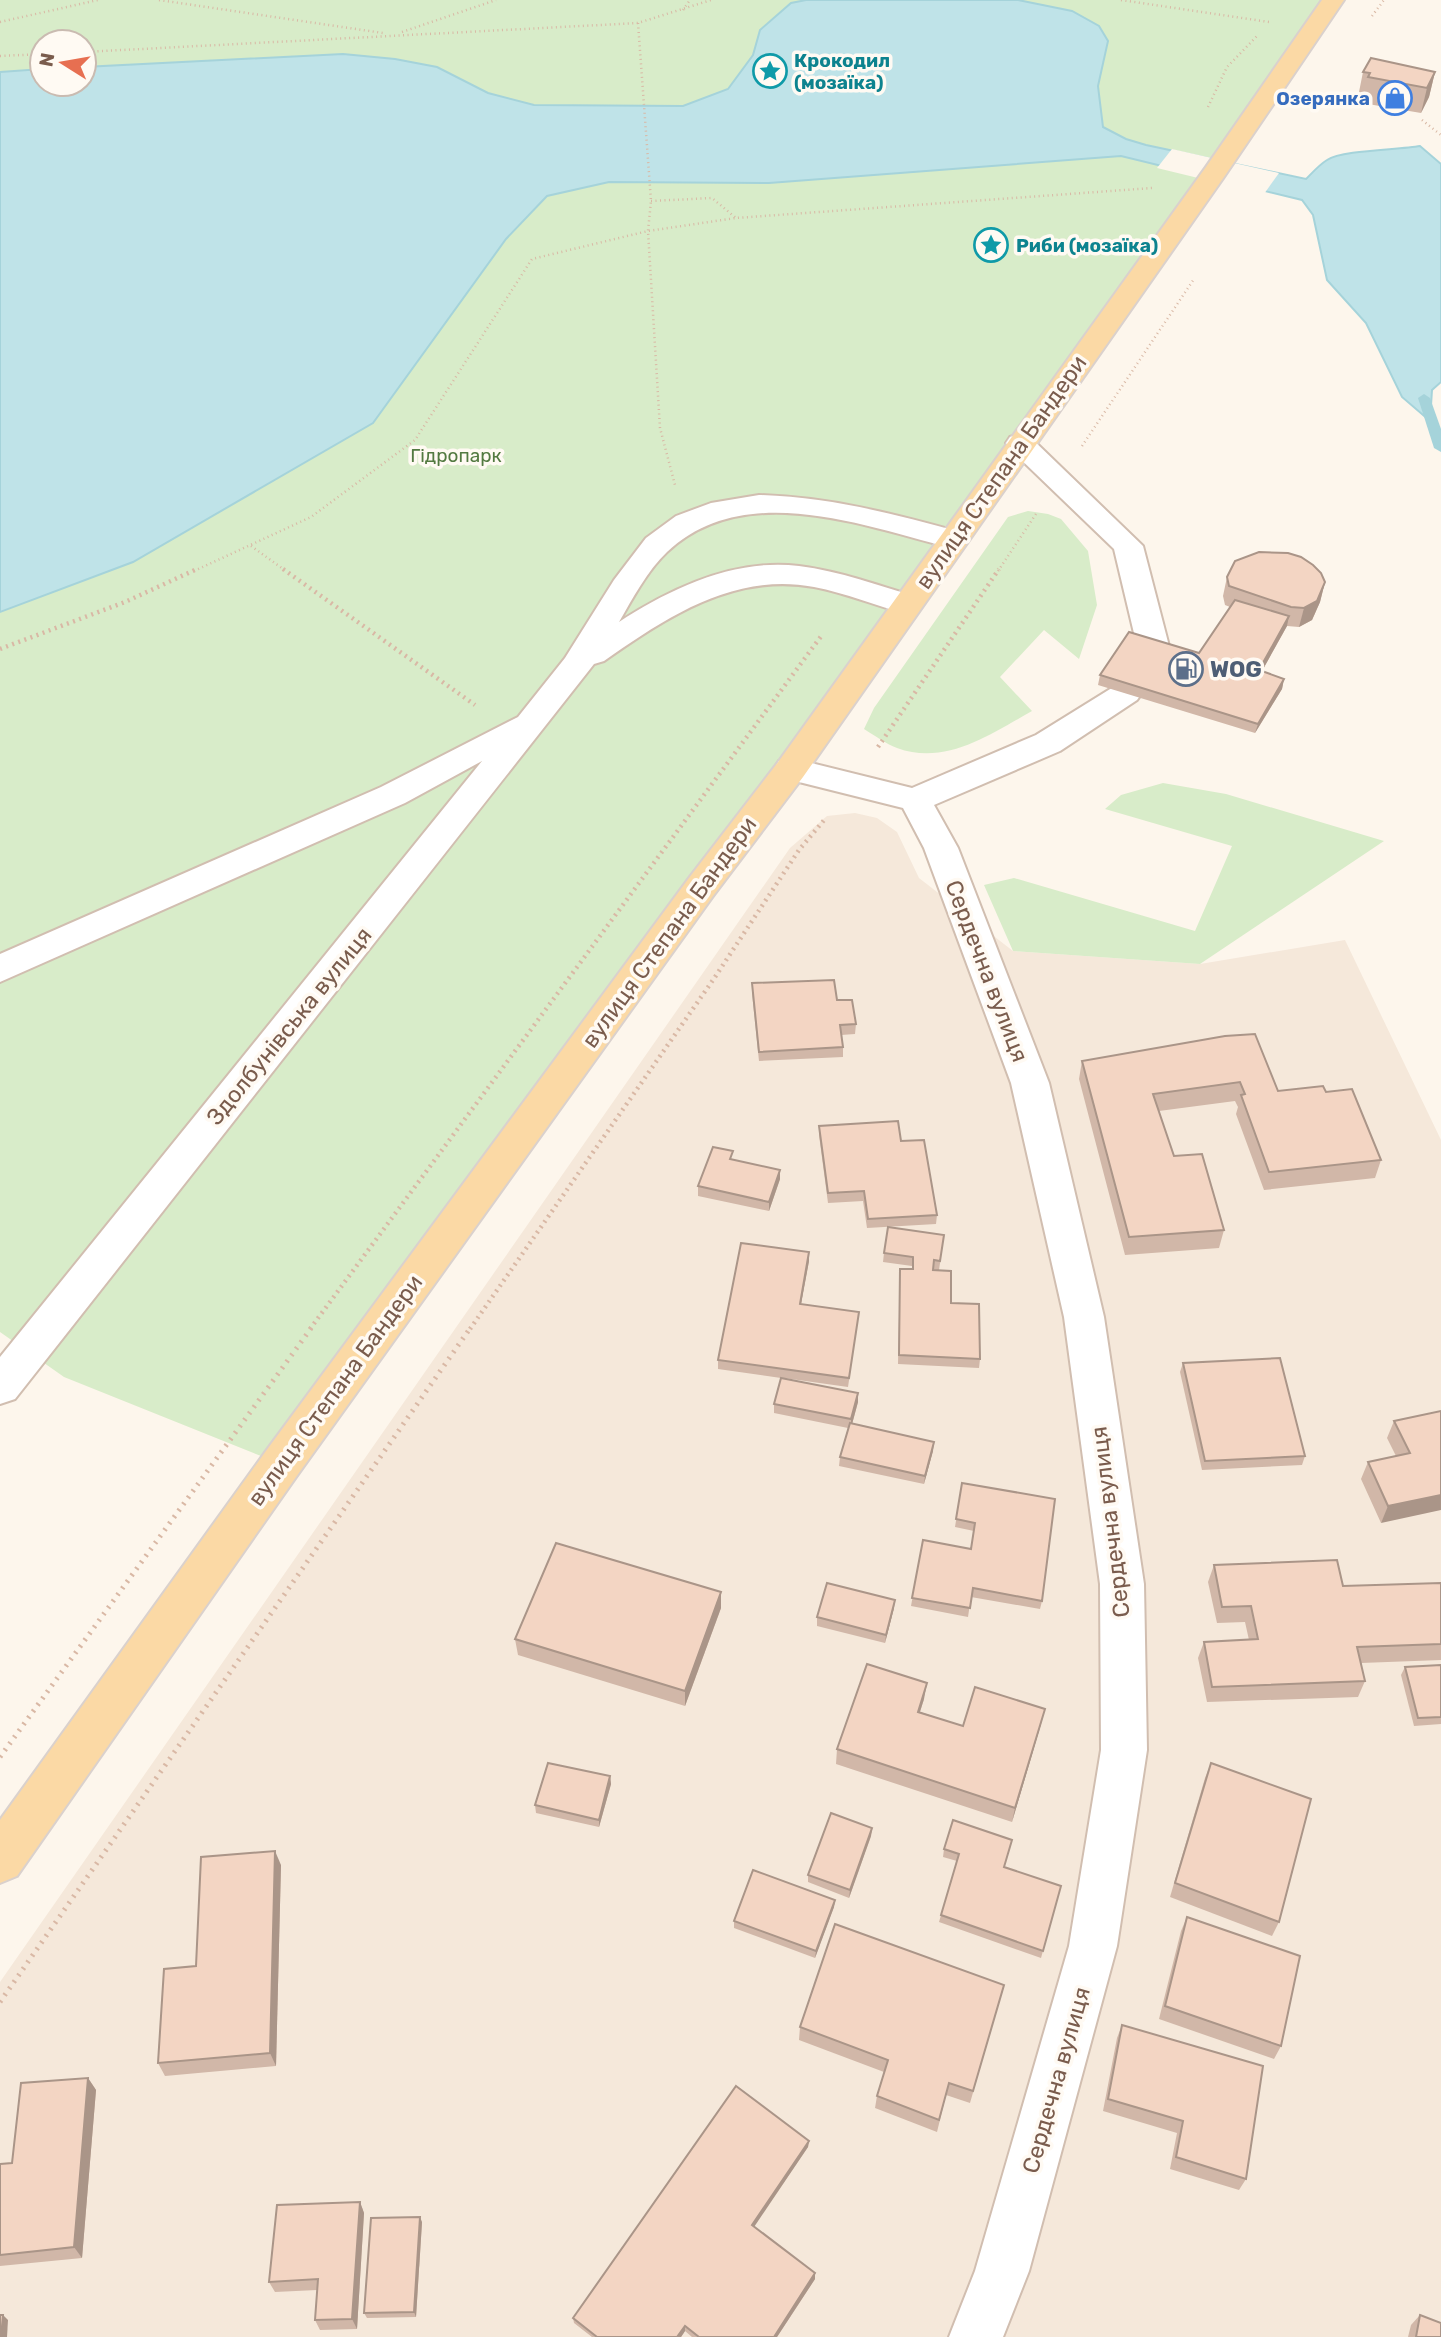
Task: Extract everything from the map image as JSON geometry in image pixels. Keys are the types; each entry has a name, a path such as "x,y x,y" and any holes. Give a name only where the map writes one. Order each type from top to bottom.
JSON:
{"main road":[{"name":"вулиця Степана Бандери","path":"0,1860 297,1442 701,887 791,769 1215,172 1330,5"}],"street":[{"path":"1020,443 1128,546 1154,650"},
{"name":"Здолбунівська вулиця","path":"7,1363 523,725 577,666 656,545 686,521 723,507 760,503 854,512 953,539"},
{"name":"Здолбунівська вулиця","path":"577,666 653,612 726,580 783,574 837,584 907,604"},
{"path":"791,769 915,800 1048,743 1126,693"},
{"path":"0,969 393,795 523,725"},
{"name":"Сердечна вулиця","path":"915,800 941,848 1030,1083 1084,1317 1122,1584 1124,1750 1093,1946 1002,2271 976,2337"}],"path":[{"path":"0,22 98,0"},
{"path":"159,0 395,34 496,0"},
{"path":"682,11 690,0"},
{"path":"98,51 638,23 711,0"},
{"path":"1121,0 1275,23 1289,4 1330,5"},
{"path":"638,23 652,201 648,231 660,428 686,521"},
{"path":"0,56 28,55"},
{"path":"1422,120 1441,135"},
{"path":"0,649 125,602 311,517 415,440 532,259 648,231 736,218 1157,187"},
{"path":"652,201 712,198 736,218"},
{"path":"0,2002 713,980 799,850 852,785 1059,480"},
{"path":"251,545 523,725"},
{"path":"0,1757 182,1503 822,635"}],"shaded area":[{"path":"855,813 877,818 897,832 919,878 1013,951 1200,964 1345,940 1441,1140 1441,2337 0,2337 0,1982 790,848 827,816"}],"green space":[{"name":"Гідропарк","path":"0,0 1333,0 281,1464 64,1377 0,1332"},
{"path":"1028,511 1061,519 1088,551 1097,605 1079,659 1044,630 1000,677 1032,711 968,745 933,753 915,753 897,748 864,729 874,708 1008,517"},
{"path":"1163,783 1226,794 1384,841 1200,964 1013,951 984,885 1014,878 1195,931 1232,846 1105,809 1121,795"}],"water":[{"path":"806,0 1018,0 1072,11 1099,26 1108,41 1098,86 1103,127 1126,139 1146,145 1306,179 1321,164 1334,157 1420,146 1441,164 1441,382 1432,390 1430,421 1402,397 1366,323 1327,280 1313,215 1302,200 1121,156 769,183 609,182 547,196 506,239 373,423 133,562 0,612 0,72 28,70 28,98 98,98 98,66 343,54 395,59 437,67 488,93 534,105 683,106 728,89 753,55 760,30 791,3"}],"pier":[{"path":"1172,149 1279,173 1264,194 1157,168"}],"building":[{"path":"1371,58 1435,72 1427,88 1368,77 1370,73 1363,72"},
{"path":"1259,552 1288,553 1313,565 1325,582 1317,601 1304,608 1291,607 1229,586 1227,577 1235,561"},
{"path":"1235,600 1289,616 1259,670 1284,679 1258,724 1100,675 1129,632 1199,653"},
{"path":"834,980 837,1000 852,1000 856,1024 840,1025 843,1047 759,1052 752,983"},
{"path":"1255,1034 1278,1091 1323,1086 1326,1092 1352,1089 1381,1160 1269,1172 1241,1095 1245,1094 1240,1082 1153,1094 1174,1156 1202,1154 1224,1230 1129,1237 1082,1061 1225,1036"},
{"path":"898,1121 901,1141 924,1140 937,1215 868,1219 864,1191 828,1193 819,1126"},
{"path":"713,1147 733,1151 730,1159 780,1170 769,1202 698,1186"},
{"path":"888,1227 944,1235 940,1261 934,1260 933,1270 951,1271 951,1303 979,1304 980,1359 899,1355 900,1269 913,1269 913,1257 884,1253"},
{"path":"741,1243 809,1252 800,1304 859,1312 849,1378 718,1360"},
{"path":"1280,1358 1305,1456 1205,1461 1183,1363"},
{"path":"781,1378 858,1393 851,1419 774,1404"},
{"path":"1441,1411 1441,1495 1388,1506 1368,1462 1410,1453 1394,1421"},
{"path":"850,1423 934,1442 925,1476 840,1457"},
{"path":"962,1483 1055,1499 1042,1601 973,1588 970,1608 912,1598 923,1540 971,1549 975,1523 956,1519"},
{"path":"556,1543 721,1592 685,1691 515,1639"},
{"path":"1337,1560 1343,1586 1441,1583 1441,1644 1357,1647 1365,1681 1212,1687 1204,1642 1258,1639 1251,1606 1222,1607 1214,1565"},
{"path":"827,1583 895,1600 886,1635 817,1617"},
{"path":"867,1664 927,1683 918,1712 963,1726 975,1687 1045,1709 1015,1808 837,1749"},
{"path":"1441,1665 1441,1717 1418,1718 1405,1667"},
{"path":"548,1763 610,1776 599,1820 535,1805"},
{"path":"1211,1763 1311,1799 1279,1922 1175,1883"},
{"path":"831,1813 872,1828 850,1890 808,1875"},
{"path":"953,1820 1012,1840 1004,1867 1061,1886 1043,1951 941,1915 959,1854 944,1849"},
{"path":"275,1851 270,2053 158,2063 164,1969 196,1966 201,1857"},
{"path":"753,1870 835,1900 816,1951 734,1921"},
{"path":"1187,1917 1300,1956 1281,2046 1165,2006"},
{"path":"835,1924 1004,1985 973,2091 949,2083 939,2120 877,2096 888,2060 800,2027"},
{"path":"1122,2025 1263,2066 1246,2179 1176,2157 1183,2121 1108,2099"},
{"path":"88,2078 74,2247 0,2255 0,2164 12,2163 21,2083"},
{"path":"736,2086 809,2141 752,2225 815,2273 774,2337 699,2337 685,2326 677,2337 597,2337 573,2318"},
{"path":"360,2202 352,2319 315,2320 318,2279 269,2282 277,2205"},
{"path":"420,2217 414,2312 364,2313 371,2218"},
{"path":"0,2315 3,2315 1,2337 0,2337"},
{"path":"1420,2315 1441,2323 1441,2337 1416,2337"}],"waterway":[{"path":"1424,398 1441,448"}],"place":[{"name":"Крокодил (мозаїка)","path":"770,71"},
{"name":"Озерянка","path":"1395,98"},
{"name":"Риби (мозаїка)","path":"991,245"},
{"name":"WOG","path":"1186,669"}]}
